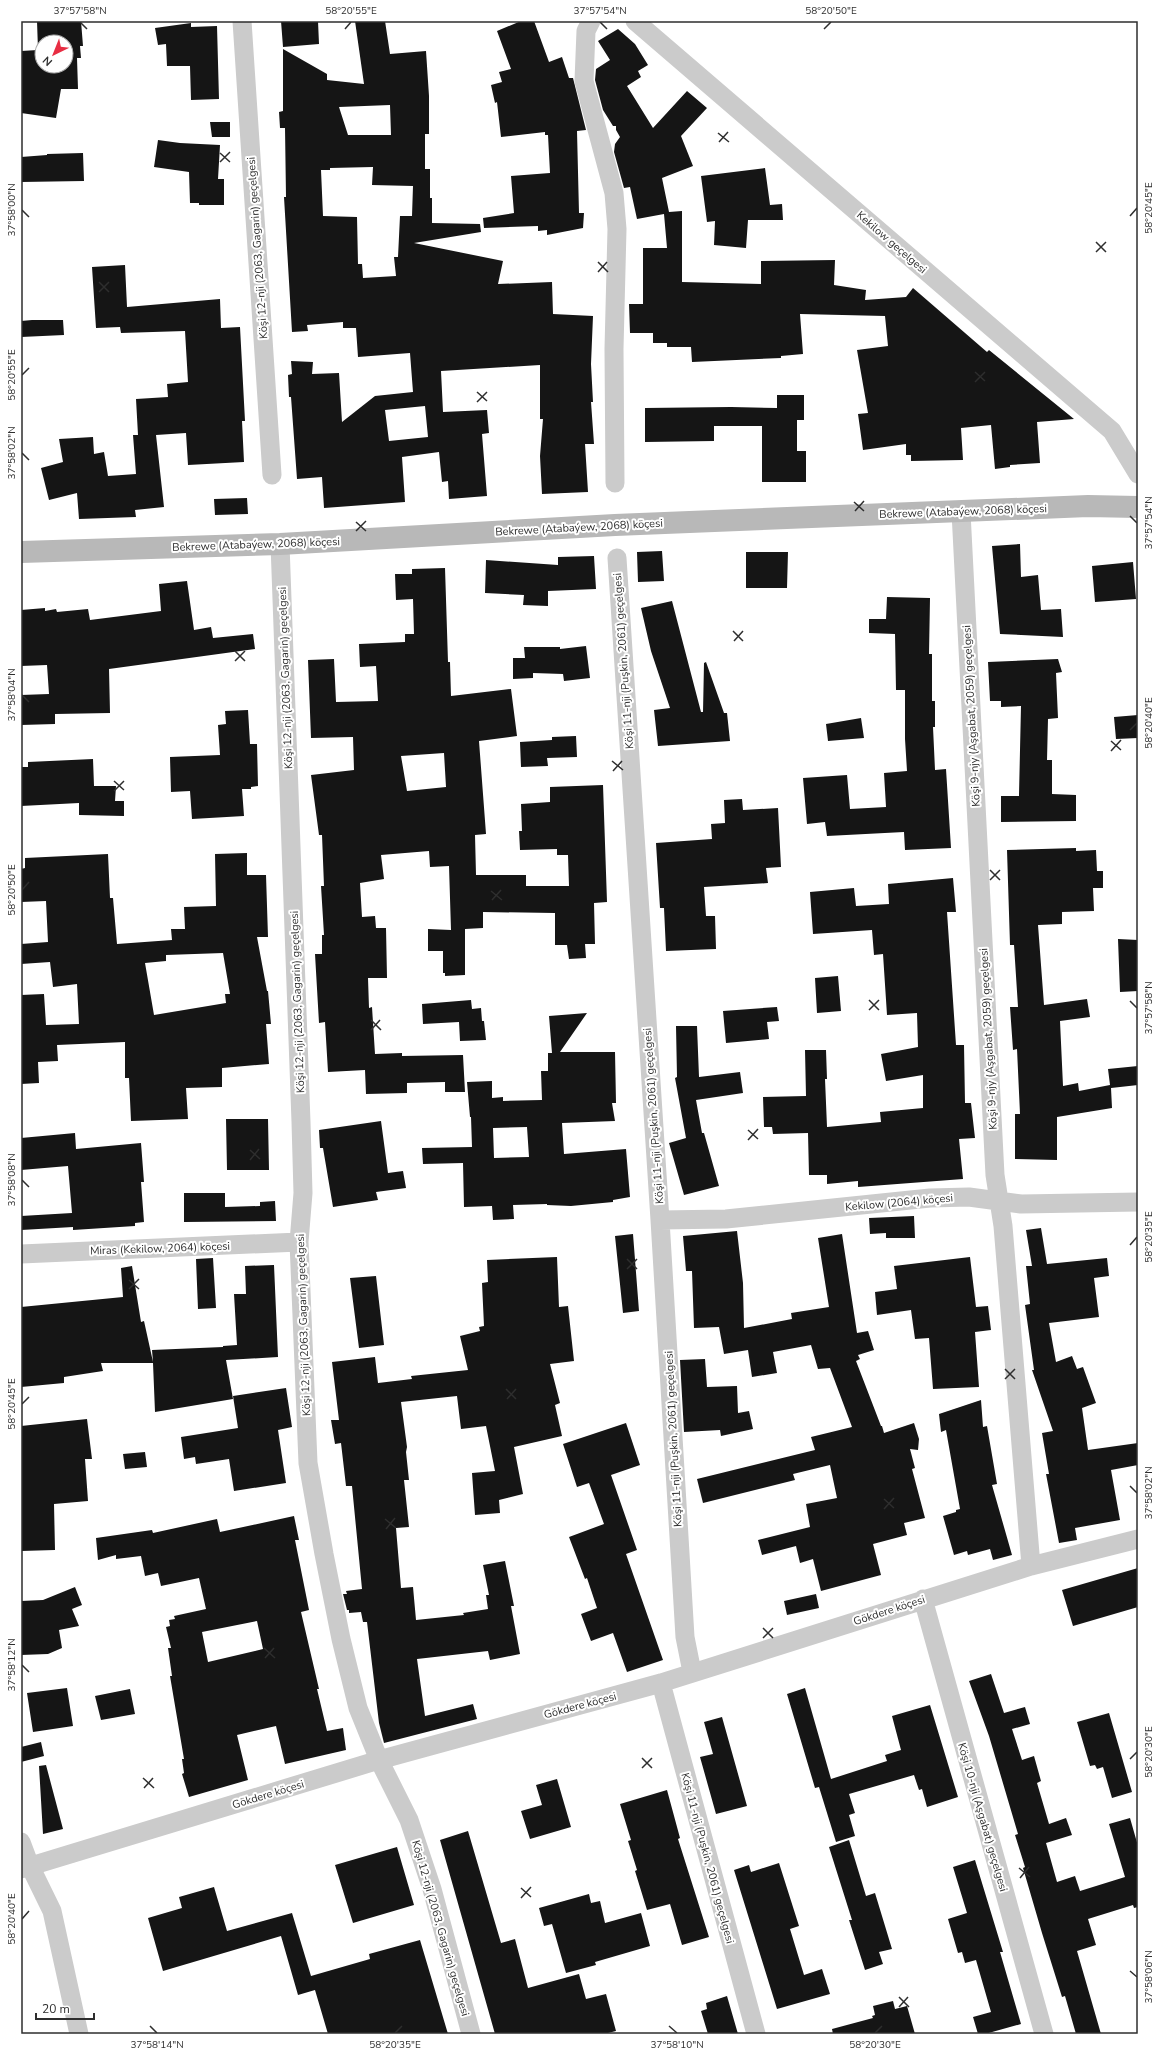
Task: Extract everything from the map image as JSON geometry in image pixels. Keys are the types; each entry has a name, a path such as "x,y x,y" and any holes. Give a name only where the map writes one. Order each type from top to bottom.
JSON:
{"main road":[{"name":"Bekrewe (Atabaýew, 2068) köçesi","path":"21,552 280,544 616,525 1088,506 1138,508"}],"street":[{"name":"Köşi 12-nji (2063, Gagarin) geçelgesi","path":"242,21 272,475"},
{"path":"591,21 586,31 584,81 614,193 617,229 614,349 615,483"},
{"name":"Kekilow geçelgesi","path":"635,21 1112,431 1138,474"},
{"name":"Köşi 9-njy (Aşgabat, 2059) geçelgesi","path":"961,512 994,1151 999,1202 1004,1226 1031,1566"},
{"name":"Köşi 12-nji (2063, Gagarin) geçelgesi","path":"280,544 301,1122 303,1193 299,1242 308,1464 341,1639 358,1708 379,1760 409,1820 432,1889 471,2034"},
{"name":"Köşi 11-nji (Puşkin, 2061) geçelgesi","path":"617,558 660,1220 685,1638 692,1672"},
{"name":"Kekilow (2064) köçesi","path":"660,1220 726,1219 930,1198 969,1197 1020,1204 1138,1202"},
{"name":"Miras (Kekilow, 2064) köçesi","path":"21,1254 299,1242"},
{"name":"Gökdere köçesi","path":"25,1868 379,1760 661,1683 922,1599 1031,1566 1138,1539"},
{"name":"Köşi 10-nji (Aşgabat) geçelgesi","path":"922,1599 1044,2034"},
{"name":"Köşi 11-nji (Puşkin, 2061) geçelgesi","path":"661,1683 756,2034"},
{"path":"21,1842 25,1868 52,1910 79,2034"}],"building":[{"path":"37,21 81,21 83,46 80,46 81,58 77,58 78,89 61,89 56,118 21,113 21,51 34,50 34,74 74,74 74,34 37,34"},
{"path":"281,21 318,21 319,44 283,47"},
{"path":"355,21 385,21 390,54 426,51 429,96 429,134 425,134 425,169 430,169 432,223 480,224 481,232 414,243 503,261 498,284 552,282 553,314 593,316 591,364 593,402 591,402 594,444 585,444 588,492 542,494 540,456 543,419 540,419 540,365 441,371 443,412 487,410 489,433 482,434 487,496 449,499 448,481 442,482 439,452 402,457 405,502 324,508 322,477 297,479 291,397 289,397 288,375 292,374 291,361 313,362 312,374 339,373 342,422 375,396 413,392 410,353 358,357 356,328 343,328 343,322 307,325 308,331 292,332 284,197 286,197 285,128 280,128 279,112 283,111 283,49 327,74 327,80 364,84","holes":["390,105 391,135 348,135 339,107","373,167 372,185 413,186 412,216 400,216 398,257 394,257 396,276 363,278 362,264 358,264 357,217 323,216 321,170 330,170 330,168","425,406 428,437 389,441 385,410"]},
{"path":"521,21 534,21 549,62 562,57 569,78 573,78 586,130 577,131 579,213 584,213 583,228 547,235 547,230 538,231 538,226 484,228 483,218 514,213 511,176 550,173 548,135 545,135 545,132 501,137 497,102 495,103 491,85 502,82 499,72 511,69 497,31"},
{"path":"191,23 191,27 217,26 219,99 191,100 190,66 167,66 166,44 158,45 155,28"},
{"path":"618,29 635,44 648,65 638,71 641,77 627,86 653,128 687,91 707,108 681,136 693,166 662,178 669,212 682,211 682,282 761,284 761,261 835,260 834,285 866,290 865,300 906,297 913,288 987,352 989,350 1074,419 1037,422 1040,463 1010,465 1010,467 995,469 991,425 961,428 963,460 911,461 911,455 906,455 906,444 863,450 858,414 868,413 857,350 888,346 885,316 800,314 803,354 781,356 781,358 692,362 691,347 667,347 667,343 653,343 653,333 630,333 629,304 643,304 643,248 667,248 664,214 637,219 630,187 624,188 614,152 615,144 620,137 616,130 616,126 613,126 603,110 595,80 596,69 610,60 598,41"},
{"path":"210,122 230,122 230,137 212,137"},
{"path":"158,140 180,143 220,145 218,179 224,179 224,205 199,205 199,203 190,203 189,172 154,167"},
{"path":"83,153 84,181 21,182 21,157 47,154"},
{"path":"765,168 770,205 782,204 783,220 748,220 746,248 714,245 715,221 707,222 701,176"},
{"path":"125,265 127,307 220,299 221,328 240,327 245,421 242,421 244,462 188,465 186,433 156,435 164,507 135,510 136,517 79,519 77,493 49,500 41,468 63,462 59,439 93,437 94,454 104,452 108,476 136,474 133,435 138,435 136,399 168,397 167,384 188,382 185,331 121,333 120,327 96,328 92,267"},
{"path":"63,320 64,335 21,337 21,321"},
{"path":"777,395 804,395 804,420 797,420 797,451 806,451 806,482 762,482 762,426 714,426 714,441 645,442 645,408 777,408"},
{"path":"247,498 248,514 215,515 214,499"},
{"path":"1020,544 1021,577 1038,575 1041,610 1061,609 1063,637 1000,634 992,546"},
{"path":"662,551 664,581 638,582 637,552"},
{"path":"746,552 788,552 787,588 746,588"},
{"path":"594,556 596,589 548,591 548,606 523,605 524,595 485,593 486,560 558,565 558,557"},
{"path":"1133,562 1136,599 1095,602 1092,566"},
{"path":"445,568 448,662 450,662 451,696 511,689 517,736 479,741 486,834 475,835 476,875 526,875 526,886 569,886 568,855 557,855 557,849 520,850 519,831 522,831 521,804 550,802 550,787 603,785 607,902 594,903 595,944 585,944 586,958 569,959 567,945 555,945 555,913 483,912 483,928 465,929 465,975 445,976 445,973 443,973 443,951 428,951 428,929 451,930 449,866 430,867 429,851 381,855 384,879 360,883 362,917 375,916 376,928 386,928 387,978 368,978 369,1008 372,1007 375,1054 402,1053 402,1056 463,1055 465,1092 445,1092 445,1082 407,1083 407,1093 366,1094 365,1070 328,1072 325,1022 319,1023 315,954 322,954 322,935 324,935 321,886 324,886 322,835 319,835 311,775 354,770 353,737 311,738 308,660 334,659 336,702 378,701 376,666 360,667 359,644 405,642 405,634 414,634 413,599 396,600 395,574 412,574 412,569","holes":["444,753 446,787 407,791 401,756"]},
{"path":"187,581 194,630 211,627 213,638 253,634 255,649 109,669 110,713 55,714 55,724 21,725 21,695 49,694 47,665 21,666 21,610 45,608 45,611 56,609 57,612 88,609 90,620 161,611 159,584"},
{"path":"887,597 930,598 929,654 932,654 932,701 935,701 935,727 933,727 935,770 946,769 951,848 905,850 904,832 827,836 825,822 807,824 803,778 847,775 850,809 886,807 884,773 907,771 905,739 905,690 896,690 895,634 869,633 869,619 886,619"},
{"path":"672,601 701,712 703,712 704,663 706,662 724,713 727,713 730,741 658,746 654,710 670,708 651,651 641,608"},
{"path":"586,646 590,678 564,681 563,674 533,673 533,678 513,679 513,658 525,658 524,647 560,647 560,649"},
{"path":"1058,659 1062,672 1056,673 1058,718 1048,719 1047,760 1052,760 1052,794 1076,795 1076,821 1001,822 1001,796 1019,796 1021,706 1001,707 1001,701 990,701 988,662"},
{"path":"248,710 250,744 257,744 258,786 251,787 251,789 242,789 244,816 192,819 190,791 171,792 170,757 220,755 218,725 226,724 225,711"},
{"path":"1138,715 1138,738 1116,739 1114,717"},
{"path":"861,718 864,738 828,741 826,724"},
{"path":"576,736 577,757 547,758 548,766 521,767 520,742 552,740 552,737"},
{"path":"93,759 94,786 116,786 115,801 124,801 124,816 79,815 79,803 21,806 21,767 28,767 28,762"},
{"path":"742,799 743,810 778,808 781,867 766,868 768,883 704,887 706,916 715,916 716,949 666,951 664,908 660,908 656,843 712,839 711,824 725,823 724,800"},
{"path":"1076,848 1076,851 1096,850 1097,871 1103,871 1103,888 1093,888 1094,911 1062,912 1062,924 1038,925 1044,1005 1087,999 1090,1017 1060,1021 1063,1086 1078,1083 1079,1091 1110,1085 1108,1069 1138,1066 1138,1085 1111,1088 1112,1108 1057,1117 1057,1160 1015,1159 1015,1114 1020,1114 1017,1049 1013,1050 1010,1007 1018,1007 1014,945 1010,945 1007,850"},
{"path":"247,853 247,875 266,875 268,937 257,937 268,991 271,1024 266,1024 269,1064 222,1068 222,1087 186,1088 188,1119 131,1121 129,1078 125,1078 125,1042 57,1045 58,1061 38,1062 39,1083 21,1084 21,995 44,994 46,1025 79,1024 77,984 53,987 50,962 21,964 21,944 48,942 46,901 21,902 21,869 25,868 25,858 108,854 110,898 113,898 117,944 172,940 171,929 185,929 184,907 216,906 215,854","holes":["223,953 230,994 225,994 226,1003 154,1015 145,963 166,961 166,955"]},
{"path":"953,878 956,912 947,912 956,1045 964,1045 965,1103 971,1103 975,1138 959,1139 963,1179 858,1187 858,1181 827,1184 827,1175 809,1175 808,1133 773,1134 772,1127 764,1127 763,1097 806,1096 805,1050 826,1050 827,1079 825,1079 827,1127 881,1122 880,1112 923,1108 923,1075 886,1081 881,1054 918,1047 917,1013 887,1015 883,954 874,955 872,930 813,934 810,892 854,888 856,906 889,904 888,884"},
{"path":"1118,939 1138,940 1138,991 1120,992"},
{"path":"838,976 841,1011 817,1013 815,978"},
{"path":"471,1000 472,1009 481,1008 486,1040 460,1041 459,1022 423,1024 422,1004"},
{"path":"777,1007 779,1021 767,1022 769,1039 726,1043 723,1011"},
{"path":"587,1013 560,1052 615,1052 616,1103 612,1103 615,1121 562,1123 564,1154 626,1149 630,1197 613,1200 613,1202 571,1206 547,1204 513,1205 514,1219 493,1220 492,1206 464,1207 463,1163 423,1164 422,1148 472,1147 471,1117 467,1082 492,1081 492,1098 503,1097 503,1101 542,1100 541,1071 548,1071 548,1053 552,1053 549,1016","holes":["527,1127 529,1157 494,1158 493,1128"]},
{"path":"676,1026 697,1026 699,1077 740,1072 743,1093 696,1100 702,1133 704,1133 719,1186 684,1195 669,1143 686,1138 675,1078 677,1077"},
{"path":"226,1119 268,1119 269,1170 227,1170"},
{"path":"381,1121 388,1173 403,1171 406,1188 376,1192 378,1200 333,1207 323,1148 320,1148 319,1130"},
{"path":"75,1133 76,1149 141,1143 144,1182 141,1182 144,1222 135,1223 135,1226 73,1230 73,1227 21,1230 21,1216 72,1213 68,1166 21,1170 21,1138"},
{"path":"184,1193 225,1193 225,1207 260,1206 260,1202 275,1201 276,1221 184,1222"},
{"path":"914,1216 915,1238 886,1238 886,1233 870,1234 869,1218"},
{"path":"1041,1228 1047,1264 1107,1258 1109,1276 1094,1278 1099,1317 1049,1323 1056,1362 1072,1356 1077,1369 1083,1367 1096,1403 1082,1408 1088,1450 1138,1443 1138,1465 1111,1470 1120,1520 1075,1528 1077,1540 1059,1543 1046,1474 1049,1474 1042,1433 1053,1431 1032,1370 1034,1370 1025,1305 1030,1304 1026,1266 1032,1266 1026,1230"},
{"path":"737,1231 743,1283 744,1328 792,1319 791,1313 829,1307 818,1238 842,1234 857,1333 868,1331 874,1350 858,1355 860,1359 856,1361 884,1433 914,1423 919,1439 918,1450 910,1449 915,1468 912,1469 925,1518 904,1523 907,1535 873,1544 881,1575 821,1591 813,1559 800,1563 796,1546 762,1555 758,1540 810,1527 806,1504 837,1498 830,1465 793,1474 795,1480 703,1503 697,1479 815,1450 811,1437 852,1427 830,1368 818,1369 811,1345 773,1352 777,1373 752,1377 748,1350 724,1354 719,1327 694,1328 692,1271 686,1271 683,1236"},
{"path":"633,1234 639,1311 623,1313 615,1236"},
{"path":"557,1257 559,1307 568,1306 574,1361 550,1364 560,1403 555,1405 562,1436 514,1447 523,1494 499,1500 500,1513 475,1515 472,1473 495,1471 486,1426 461,1429 457,1396 401,1402 407,1447 406,1452 409,1480 404,1480 409,1527 396,1528 401,1588 413,1587 416,1620 464,1615 463,1613 488,1609 486,1595 489,1595 483,1565 505,1561 514,1606 511,1606 520,1654 490,1660 488,1651 417,1659 425,1716 473,1704 477,1719 384,1743 379,1723 367,1622 363,1622 361,1612 349,1613 343,1594 347,1594 346,1591 362,1589 352,1486 346,1486 341,1443 335,1444 331,1420 339,1420 332,1362 375,1357 378,1383 412,1379 411,1376 468,1370 460,1336 480,1331 479,1327 484,1326 482,1283 488,1282 487,1260"},
{"path":"970,1257 976,1307 988,1306 991,1330 975,1332 979,1387 933,1389 929,1338 915,1339 911,1310 877,1315 875,1292 897,1289 894,1266"},
{"path":"213,1258 216,1308 198,1309 196,1259"},
{"path":"274,1265 278,1357 226,1360 233,1399 155,1412 153,1363 101,1363 103,1371 64,1377 64,1383 21,1387 21,1307 123,1297 121,1268 132,1266 141,1322 144,1321 153,1362 152,1350 237,1345 234,1294 246,1294 245,1266"},
{"path":"376,1276 384,1345 359,1348 350,1278"},
{"path":"705,1359 707,1387 737,1386 738,1413 749,1411 753,1429 721,1436 720,1430 684,1432 680,1360"},
{"path":"286,1388 292,1427 278,1430 286,1483 234,1491 229,1459 196,1464 195,1457 184,1459 181,1437 238,1428 233,1396"},
{"path":"981,1400 983,1427 987,1426 997,1484 992,1485 1012,1555 993,1560 990,1549 968,1555 967,1551 954,1555 943,1516 956,1512 956,1510 960,1509 946,1430 941,1432 939,1414"},
{"path":"87,1419 92,1459 85,1459 88,1501 54,1504 55,1550 21,1551 21,1426"},
{"path":"626,1423 640,1465 611,1475 637,1550 626,1554 663,1660 627,1672 613,1633 591,1641 581,1614 597,1608 587,1578 585,1579 569,1537 604,1524 589,1483 577,1487 563,1444"},
{"path":"145,1452 147,1467 125,1469 123,1454"},
{"path":"294,1516 299,1540 295,1540 309,1610 301,1612 319,1689 317,1689 327,1731 343,1728 346,1750 285,1764 276,1726 237,1735 248,1780 189,1797 182,1774 184,1773 182,1759 184,1759 170,1676 172,1676 168,1648 171,1648 166,1627 170,1626 169,1620 175,1619 174,1616 206,1609 199,1578 161,1586 158,1573 145,1576 141,1556 116,1559 116,1555 98,1560 96,1538 152,1530 153,1533 217,1519 220,1532","holes":["257,1621 263,1649 208,1662 202,1632"]},
{"path":"1138,1568 1138,1607 1073,1626 1062,1590"},
{"path":"75,1587 82,1605 72,1609 79,1626 59,1630 62,1648 48,1654 21,1655 21,1601 43,1600"},
{"path":"816,1594 819,1608 787,1615 784,1601"},
{"path":"991,1674 1004,1713 1025,1707 1030,1724 1012,1729 1022,1760 1034,1756 1041,1781 1037,1783 1049,1824 1066,1818 1072,1835 1046,1843 1057,1882 1075,1876 1080,1891 1125,1877 1109,1824 1130,1818 1138,1846 1138,1907 1134,1908 1133,1905 1088,1919 1096,1945 1077,1951 1101,2034 1076,2034 1065,1996 1062,1997 1042,1933 1015,1835 1018,1834 989,1736 969,1681"},
{"path":"67,1688 73,1726 33,1732 27,1693"},
{"path":"805,1688 831,1779 887,1761 885,1755 901,1750 892,1716 930,1705 958,1797 927,1807 922,1789 919,1790 914,1775 849,1794 855,1813 849,1815 855,1836 836,1842 819,1787 815,1788 787,1694"},
{"path":"130,1689 135,1714 101,1720 95,1696"},
{"path":"1109,1713 1132,1792 1112,1798 1103,1767 1097,1769 1095,1765 1090,1766 1077,1722"},
{"path":"722,1717 747,1806 716,1814 700,1757 713,1754 704,1722"},
{"path":"41,1742 44,1756 21,1762 21,1747"},
{"path":"46,1765 63,1829 43,1834 39,1766"},
{"path":"557,1779 571,1827 530,1839 521,1811 542,1805 536,1785"},
{"path":"667,1790 680,1838 678,1839 709,1937 682,1945 670,1904 647,1910 635,1871 637,1870 628,1841 631,1840 620,1804"},
{"path":"468,1831 501,1943 515,1939 528,1988 579,1974 586,1999 606,1994 616,2031 604,2034 495,2034 440,1840"},
{"path":"849,1840 866,1896 875,1893 892,1949 879,1952 883,1964 865,1970 849,1920 852,1920 829,1847"},
{"path":"397,1847 414,1905 353,1923 335,1865"},
{"path":"975,1860 1003,1952 1000,1952 1021,2024 985,2034 978,2034 973,2017 991,2012 976,1960 965,1963 962,1952 958,1953 948,1919 967,1913 953,1867"},
{"path":"779,1863 799,1926 790,1929 804,1975 822,1969 830,1994 777,2009 734,1870 749,1865 751,1872"},
{"path":"214,1887 227,1931 292,1913 311,1976 370,1959 369,1954 420,1940 448,2034 328,2034 315,1990 298,1995 281,1936 163,1971 148,1918 182,1908 179,1897"},
{"path":"589,1894 591,1903 600,1901 605,1923 641,1913 650,1946 595,1962 596,1965 566,1973 552,1924 544,1926 539,1908"},
{"path":"727,1996 738,2034 708,2034 701,2011 707,2009 706,2003"},
{"path":"893,2001 895,2009 907,2006 915,2034 833,2034 832,2029 873,2018 872,2016 875,2015 873,2006"}]}
